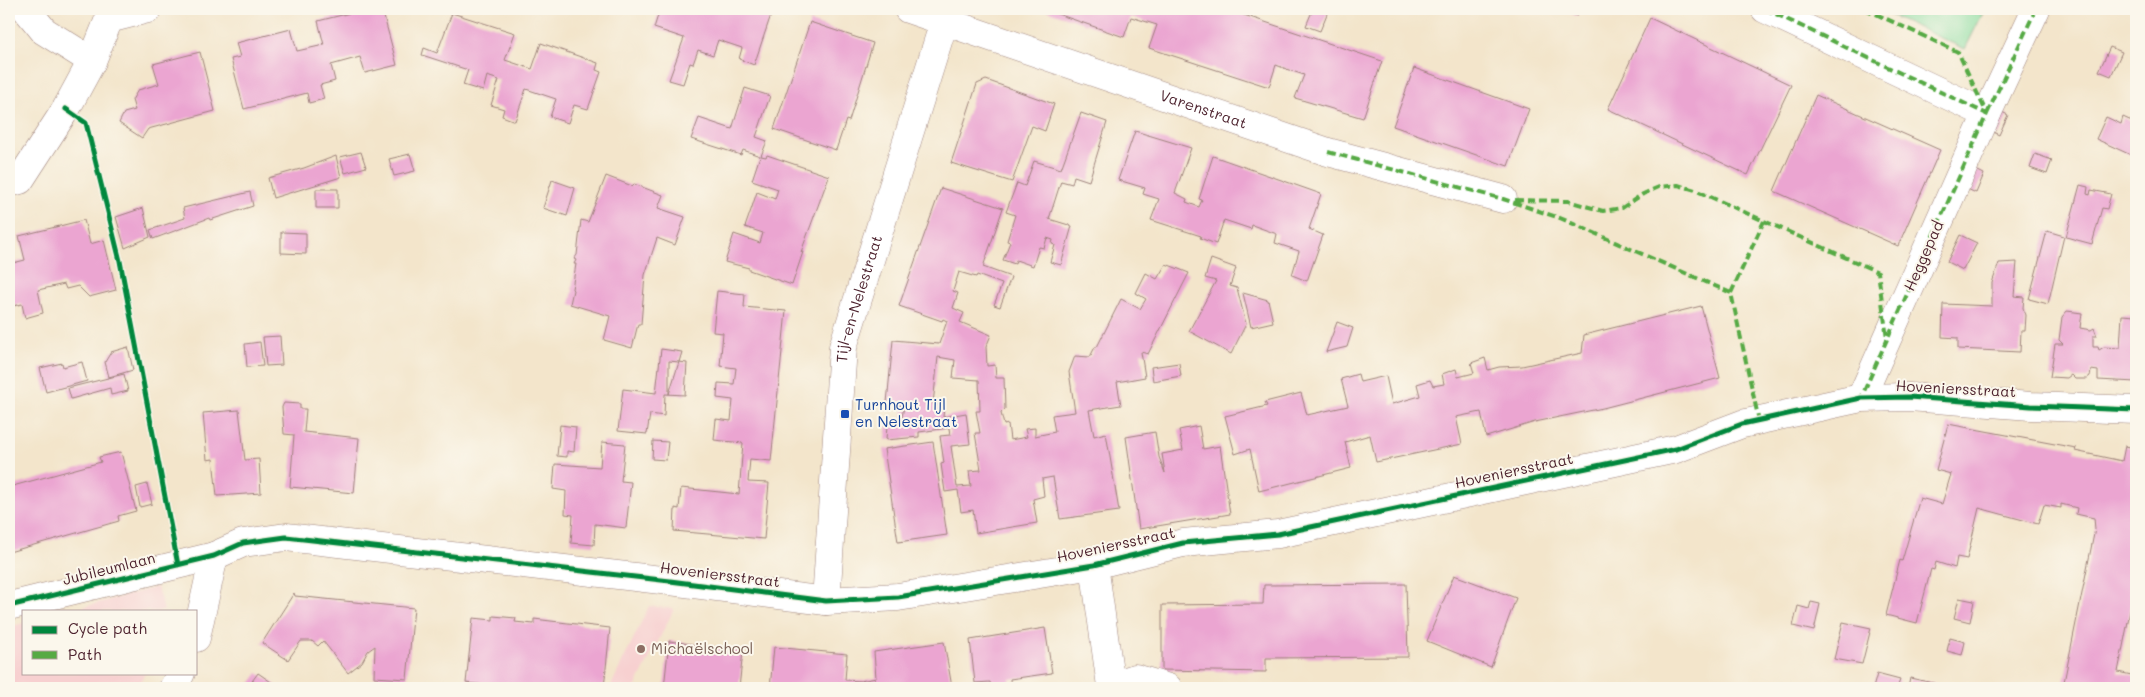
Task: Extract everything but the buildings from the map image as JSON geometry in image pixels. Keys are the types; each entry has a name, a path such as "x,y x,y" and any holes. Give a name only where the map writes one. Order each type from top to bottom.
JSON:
{"street":[{"path":"26,9 44,31 92,61"},
{"path":"9,183 20,180 66,109 92,61 109,19 148,9"},
{"name":"Varenstraat","path":"908,9 946,15 1328,152 1503,199"},
{"path":"1765,9 1987,114"},
{"name":"Heggepad","path":"1861,398 1987,114 2036,9"},
{"name":"Tijl-en-Nelestraat","path":"826,601 843,347 946,15"},
{"name":"Hoveniersstraat","path":"214,556 243,542 286,537 670,580 826,601 898,597 1094,565 1183,543 1278,534 1676,449 1742,424 1861,398 1909,397 2032,406 2136,410"},
{"path":"198,629 214,556"},
{"name":"Jubileumlaan","path":"9,606 214,556"},
{"path":"1094,565 1111,687 1135,678 1168,688"},
{"path":"173,688 180,674"}],"shaded area":[{"path":"157,587 164,610 72,610"},
{"name":"Michaëlschool","path":"649,606 674,609 635,688 610,688"},
{"path":"22,624 22,674 144,674 137,688 9,688 9,627"}],"green space":[{"path":"1877,9 1985,9 1965,49"}],"marked path":[{"path":"1765,9 1987,114 1861,398"},
{"path":"1865,9 1958,52 1987,114"},
{"path":"1987,114 2036,9"},
{"path":"1328,152 1503,199 1560,218 1731,293 1759,421"},
{"path":"1515,200 1568,201 1603,211 1622,208 1643,194 1659,187 1678,185 1695,190 1878,272 1887,338"},
{"path":"1731,293 1764,221"}],"cycle path":[{"path":"66,109 86,123 120,261 178,565"},
{"path":"9,606 214,556 243,543 286,537 670,581 826,601 898,597 1094,565 1183,543 1278,534 1676,449 1742,424 1861,398 1909,397 2031,406 2136,410"}],"place":[{"name":"Turnhout Tijl en Nelestraat","path":"845,414"},
{"name":"Michaëlschool","path":"641,649"}]}
